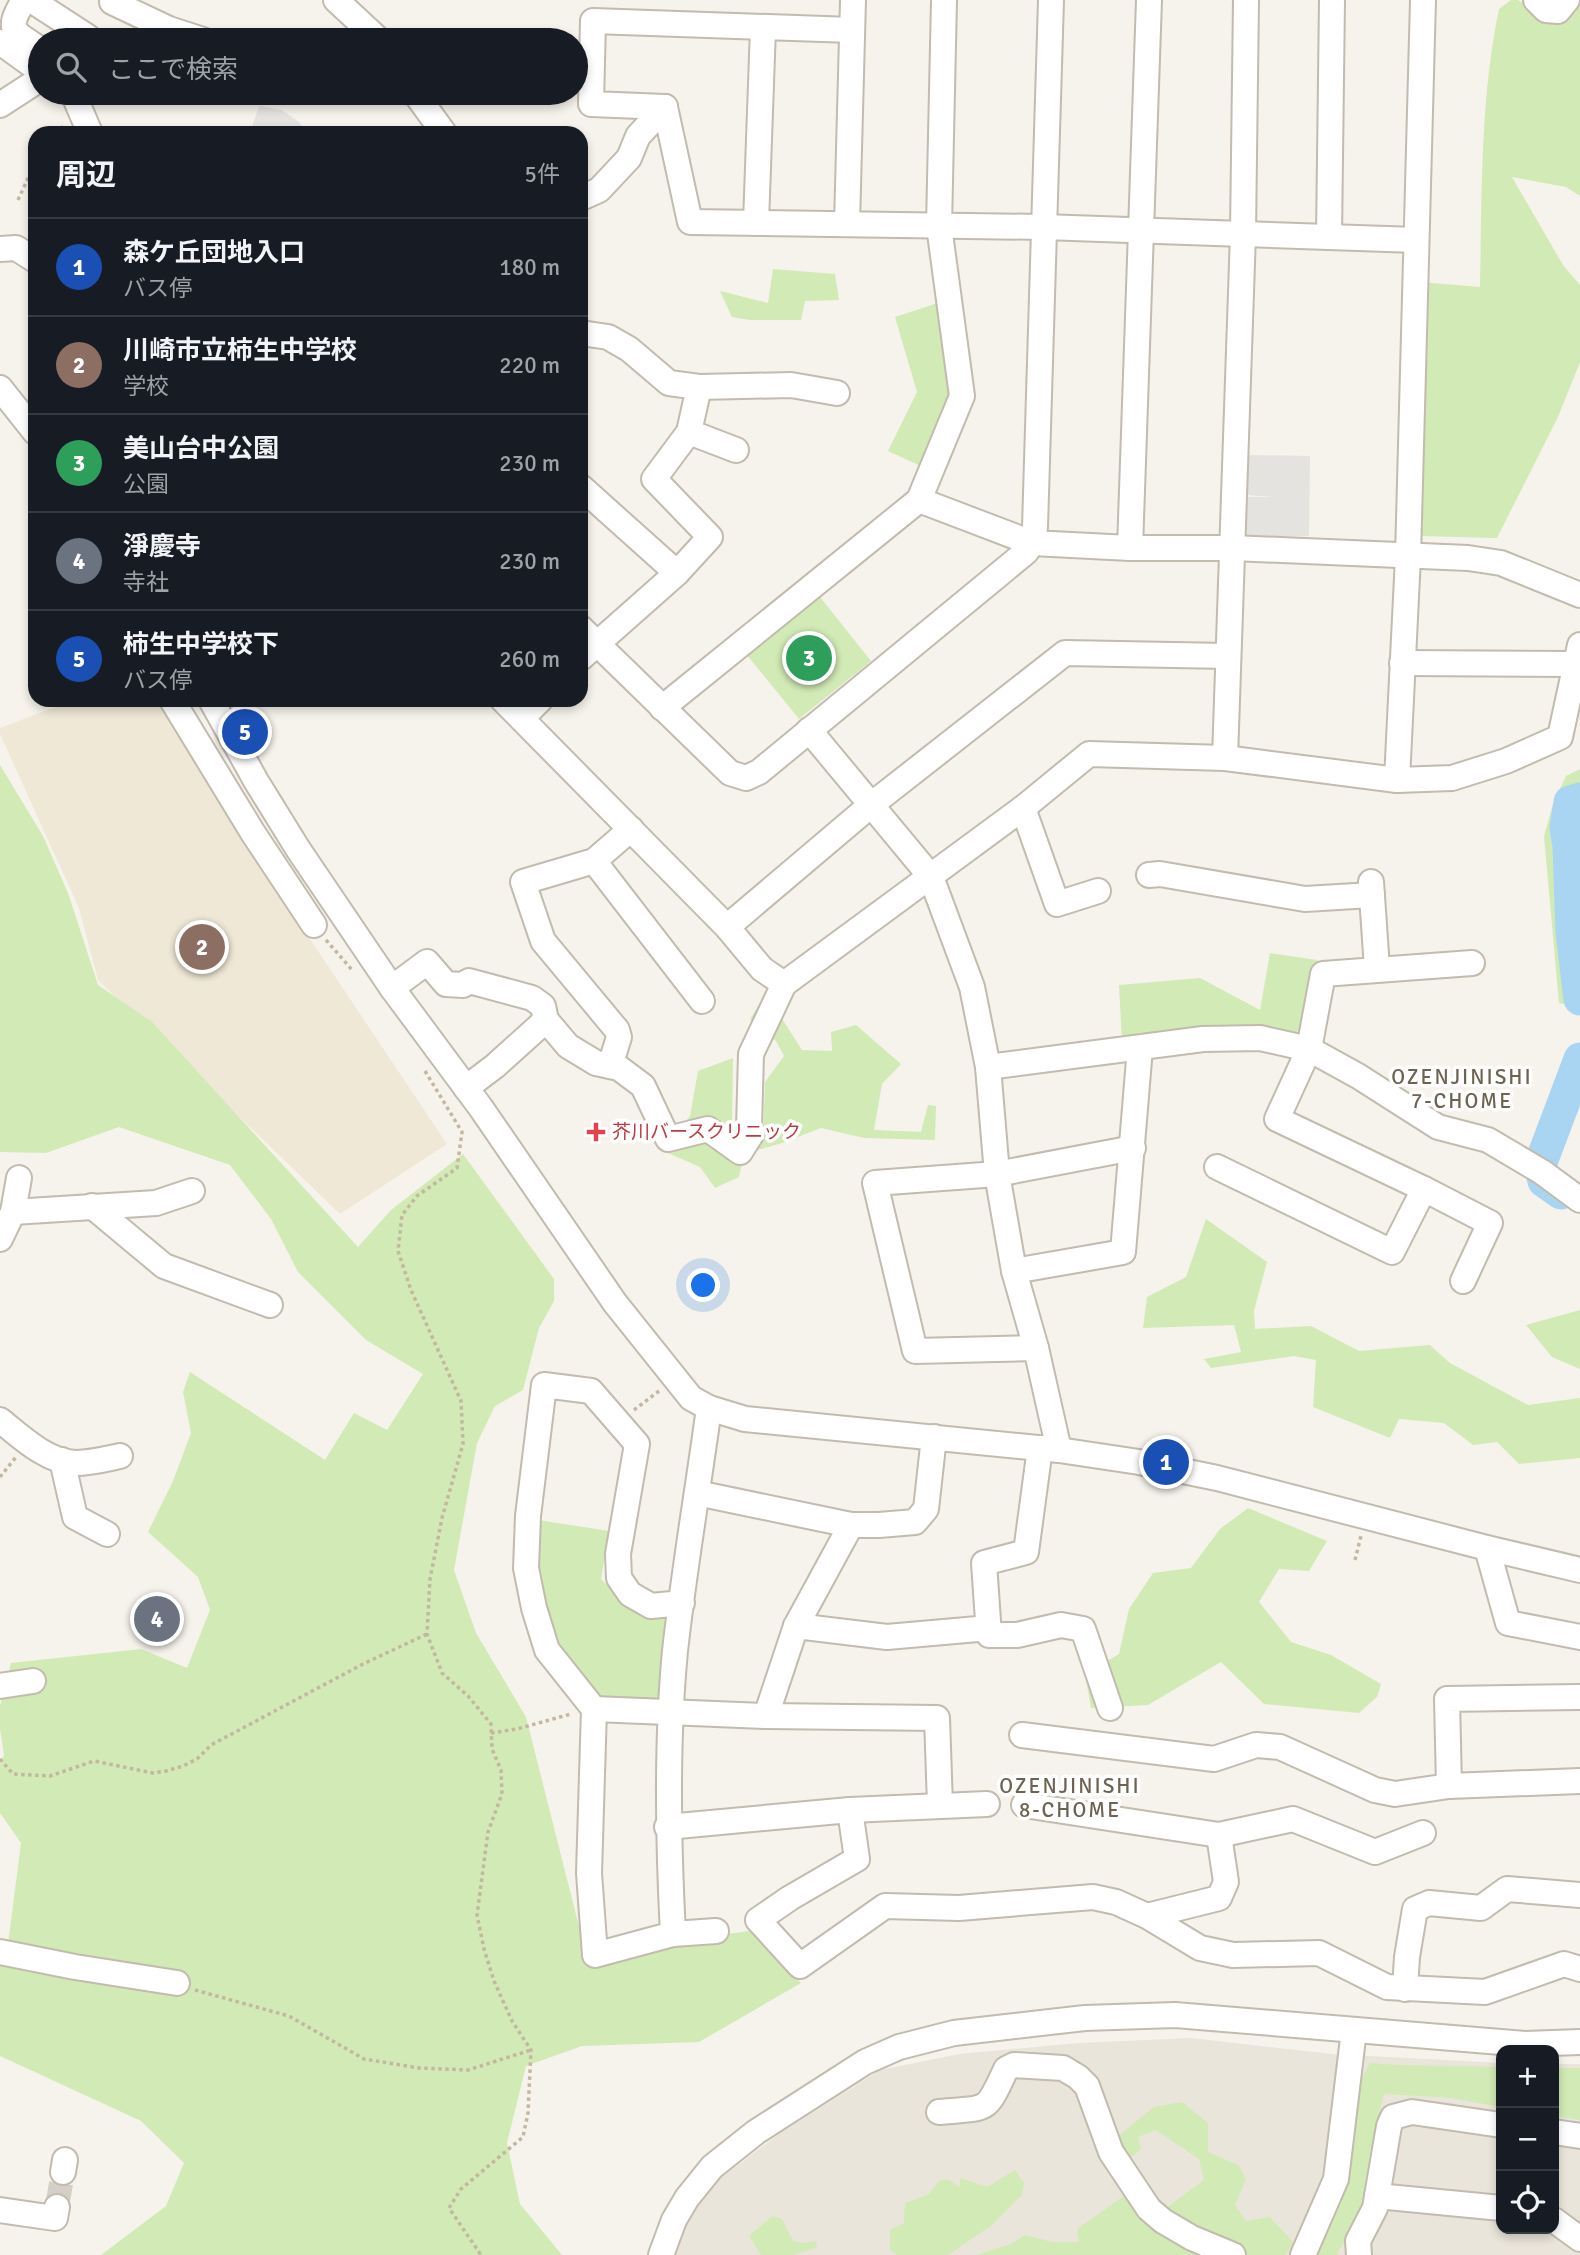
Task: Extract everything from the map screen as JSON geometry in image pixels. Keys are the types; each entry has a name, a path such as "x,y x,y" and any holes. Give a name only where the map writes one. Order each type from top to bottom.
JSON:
{"street":[{"path":"24,0 12,19 12,25 16,32 28,40"},
{"path":"31,0 71,28"},
{"path":"336,0 366,28"},
{"path":"847,224 853,0"},
{"path":"662,708 919,500 962,396 939,226 944,0"},
{"path":"588,645 662,708 730,773 746,778 759,772 1016,562 1032,543 1035,527 1051,0"},
{"path":"1130,548 1149,0"},
{"path":"1225,758 1243,234 1246,0"},
{"path":"1329,237 1332,0"},
{"path":"1397,780 1408,557 1423,0"},
{"path":"1536,0 1546,10 1558,10 1567,0"},
{"path":"95,28 113,1 167,28"},
{"path":"666,107 591,104 593,22 852,30"},
{"path":"756,223 762,28"},
{"path":"0,42 28,62"},
{"path":"0,105 28,87"},
{"path":"78,105 87,126"},
{"path":"424,105 439,126"},
{"path":"666,107 690,222 1043,227 1416,240"},
{"path":"588,195 599,190 622,166 629,158 638,136 666,107"},
{"path":"0,249 16,248 28,256"},
{"path":"588,334 608,337 629,349 669,383 699,387 791,385 837,393"},
{"path":"588,641 677,573 710,537 654,479 689,432 699,387"},
{"path":"0,388 28,423"},
{"path":"689,432 736,450"},
{"path":"588,493 677,573"},
{"path":"919,500 1032,543 1468,558 1501,563 1580,595"},
{"path":"727,927 871,805 1065,653 1228,656"},
{"path":"392,988 427,962 446,984 463,985 469,981 531,998 543,1006 546,1020 568,1046 596,1063 619,1068 643,1086 668,1139 708,1129 740,1152 752,1133 749,1128 751,1054 784,984 1023,808 1088,754 1225,758 1397,780 1452,778 1506,761 1560,737 1578,654 1402,663"},
{"path":"176,707 220,781 314,925"},
{"path":"215,707 291,838 392,988 466,1088 615,1304 691,1398 709,1408 745,1419 1049,1449 1217,1478 1580,1570"},
{"path":"510,707 727,927 762,969 784,984"},
{"path":"522,718 533,707"},
{"path":"809,730 931,877 972,987 988,1067 997,1174 1014,1271 1036,1348 1049,1449 1026,1552 984,1563 989,1636 1017,1635 1061,1625 1083,1629 1110,1708"},
{"path":"1023,808 1057,904 1098,891"},
{"path":"610,1066 620,1037 617,1030 543,941 523,881 594,861 631,829"},
{"path":"594,861 702,1001"},
{"path":"1149,875 1160,874 1305,899 1371,887 1377,968"},
{"path":"1463,1281 1490,1223 1277,1119 1309,1049 1323,974 1472,963"},
{"path":"466,1088 546,1020"},
{"path":"988,1067 1203,1040 1260,1038 1309,1049 1358,1076 1438,1127 1488,1140 1542,1172 1580,1200"},
{"path":"1014,1271 1123,1252 1140,1048"},
{"path":"1036,1348 915,1351 875,1183 997,1174 1132,1148"},
{"path":"1217,1167 1392,1252 1424,1189"},
{"path":"0,1240 13,1212 19,1178"},
{"path":"13,1212 92,1206 124,1207 156,1203 192,1191"},
{"path":"92,1206 164,1266 270,1305"},
{"path":"682,1603 651,1606 630,1594 619,1578 618,1554 637,1444 591,1391 544,1385 528,1516 526,1568 534,1608 547,1650 594,1709 589,1873 595,1955 673,1934 716,1931"},
{"path":"673,1934 667,1827 671,1713 682,1603 709,1408"},
{"path":"0,1420 28,1443 62,1460 76,1463 120,1456"},
{"path":"697,1493 851,1525 915,1522 926,1509 934,1437"},
{"path":"62,1460 75,1517 107,1534"},
{"path":"766,1716 796,1626 851,1525"},
{"path":"1486,1548 1508,1623 1580,1637"},
{"path":"796,1626 887,1637 989,1628"},
{"path":"0,1686 33,1681"},
{"path":"1448,1786 1447,1699 1580,1697"},
{"path":"594,1709 766,1716 937,1718 940,1805"},
{"path":"1022,1735 1214,1759 1256,1745 1280,1747 1375,1790 1395,1794 1448,1786 1580,1780"},
{"path":"667,1827 850,1810 987,1804"},
{"path":"1024,1805 1219,1835 1293,1819 1375,1852 1423,1833"},
{"path":"850,1810 857,1859 758,1920 800,1966 885,1906 959,1908 1093,1897 1116,1902 1147,1916 1200,1948 1233,1955 1319,1953 1388,1987 1485,1992 1564,1964 1580,1969"},
{"path":"1147,1916 1219,1898 1226,1882 1219,1835"},
{"path":"1405,1989 1415,1909 1429,1903 1481,1908 1507,1889 1580,1895"},
{"path":"0,1952 177,1983"},
{"path":"661,2255 674,2220 687,2198 712,2166 756,2132 864,2062 899,2047 954,2033 1084,2018 1175,2015 1525,2044 1580,2042"},
{"path":"1303,2255 1336,2179 1354,2030"},
{"path":"939,2112 984,2107 991,2102 1006,2069 1014,2065 1063,2068 1087,2086 1111,2152 1149,2209 1163,2221 1192,2238 1233,2255"},
{"path":"1359,2255 1359,2241 1375,2208 1389,2126 1394,2117 1412,2112 1496,2124"},
{"path":"1559,2133 1580,2136"},
{"path":"1377,2196 1496,2208"},
{"path":"0,2210 55,2218 57,2207"},
{"path":"1559,2224 1580,2239"}],"path":[{"path":"18,200 28,178"},
{"path":"462,1132 457,1168 417,1196 402,1215 398,1251 411,1290 461,1401 463,1413 463,1444 442,1518 430,1579 428,1634 442,1673 468,1696 491,1724 492,1749 501,1770 502,1794 488,1832 477,1915 494,1981 512,2021 531,2050 528,2113 523,2137 461,2189 449,2208 481,2255"},
{"path":"619,1422 659,1391"},
{"path":"0,1759 13,1774 27,1777 50,1776 94,1762 153,1773 183,1766 197,1759 211,1745 363,1664 428,1634"},
{"path":"491,1734 564,1716"},
{"path":"177,1983 289,2016 364,2059 419,2068 468,2070 531,2050"}],"shaded area":[{"path":"259,106 282,110 302,126 252,126"},
{"path":"1247,455 1310,456 1309,536 1249,536 1245,532 1246,497 1273,497 1247,495"},
{"path":"56,707 163,707 294,915 447,1144 340,1214 98,980 79,908 0,734 0,728"},
{"path":"1191,2038 1333,2054 1496,2063 1496,2234 1559,2234 1559,2064 1580,2064 1580,2255 669,2255 680,2224 722,2177 779,2134 880,2070 959,2054 1078,2043"}],"green space":[{"path":"1511,0 1518,0 1545,18 1565,0 1580,0 1580,196 1566,187 1512,177 1563,265 1580,285 1580,362 1558,417 1497,538 1418,536 1420,282 1480,287 1483,147 1488,77 1499,9"},
{"path":"773,269 835,274 839,300 805,301 801,320 750,320 732,317 720,291 768,303"},
{"path":"941,302 961,388 923,467 888,451 917,392 895,317"},
{"path":"820,597 871,661 799,719 747,655"},
{"path":"0,765 43,836 68,893 98,985 152,1022 358,1247 391,1210 463,1154 554,1279 554,1301 539,1328 523,1390 495,1406 477,1443 454,1570 476,1633 526,1717 589,1966 672,1942 749,1931 801,1983 699,2042 582,2046 526,2066 507,2143 520,2204 562,2255 101,2255 166,2206 184,2163 141,2121 0,2056 0,1955 8,1944 21,1843 0,1813 0,1764 4,1755 0,1706 11,1663 141,1649 187,1668 210,1610 198,1577 148,1532 173,1481 191,1433 183,1392 190,1372 325,1460 354,1413 387,1430 423,1374 366,1340 298,1272 271,1219 230,1165 119,1127 46,1153 0,1152"},
{"path":"1580,769 1580,793 1570,798 1563,813 1573,1006 1559,1003 1544,836 1553,804 1566,776"},
{"path":"1270,953 1317,960 1303,1027 1293,1035 1122,1042 1119,985 1200,978 1260,1010"},
{"path":"759,1005 777,1011 802,1050 832,1051 831,1032 856,1025 901,1064 882,1084 874,1130 921,1132 928,1105 936,1106 935,1140 864,1138 821,1128 744,1154 739,1177 715,1188 700,1167 668,1153 678,1132 690,1116 698,1071 733,1058 732,1128 763,1137 765,1082 784,1056 776,1041 750,1019"},
{"path":"1206,1219 1267,1262 1254,1311 1255,1329 1311,1326 1359,1351 1430,1345 1450,1363 1528,1405 1580,1398 1580,1458 1519,1464 1497,1442 1473,1445 1444,1423 1399,1419 1390,1438 1313,1407 1316,1360 1294,1356 1211,1368 1204,1359 1241,1352 1234,1325 1143,1328 1147,1297 1186,1277"},
{"path":"1580,1310 1580,1369 1552,1357 1526,1325"},
{"path":"1248,1508 1327,1541 1309,1571 1279,1569 1259,1602 1291,1642 1331,1655 1381,1684 1377,1697 1359,1713 1264,1704 1221,1662 1148,1705 1091,1708 1085,1674 1119,1654 1129,1609 1153,1573 1191,1568 1220,1529"},
{"path":"538,1520 609,1531 601,1579 630,1607 676,1615 666,1701 597,1703 567,1659 548,1618 539,1574"},
{"path":"1370,2063 1496,2067 1496,2106 1451,2098 1384,2094 1370,2182 1361,2216 1337,2253 1339,2255 1307,2255 1341,2160 1361,2079"},
{"path":"1559,2068 1580,2068 1580,2120 1559,2117"},
{"path":"1182,2102 1208,2123 1208,2152 1238,2165 1246,2179 1235,2205 1246,2221 1270,2217 1294,2243 1285,2255 1233,2255 1166,2208 1204,2180 1199,2159 1156,2130 1138,2137 1141,2149 1129,2159 1112,2141 1154,2107"},
{"path":"1015,2170 1024,2183 1022,2195 992,2225 948,2255 897,2255 890,2250 890,2230 904,2223 905,2203 928,2195 940,2180 949,2180 960,2187 960,2178 987,2187"},
{"path":"1128,2193 1205,2255 976,2255 1011,2244 1025,2235 1052,2242 1079,2242 1077,2229"},
{"path":"772,2216 782,2219 793,2241 816,2241 817,2247 794,2255 761,2255 749,2236"}],"waterway":[{"path":"1580,799 1570,802 1566,828 1572,932 1580,999"},
{"path":"1561,1193 1544,1181 1540,1165 1580,1059"}],"tunnel":[{"path":"57,2207 63,2172"}],"place":[{"name":"美山台中公園","path":"809,658"},
{"name":"柿生中学校下","path":"245,732"},
{"name":"川崎市立柿生中学校","path":"202,947"},
{"name":"芥川バースクリニック","path":"596,1132"},
{"name":"森ケ丘団地入口","path":"1166,1462"},
{"name":"淨慶寺","path":"157,1619"}],"district":[{"name":"OZENJINISHI 7-CHOME","path":"1462,1089"},
{"name":"OZENJINISHI 8-CHOME","path":"1070,1798"}]}
